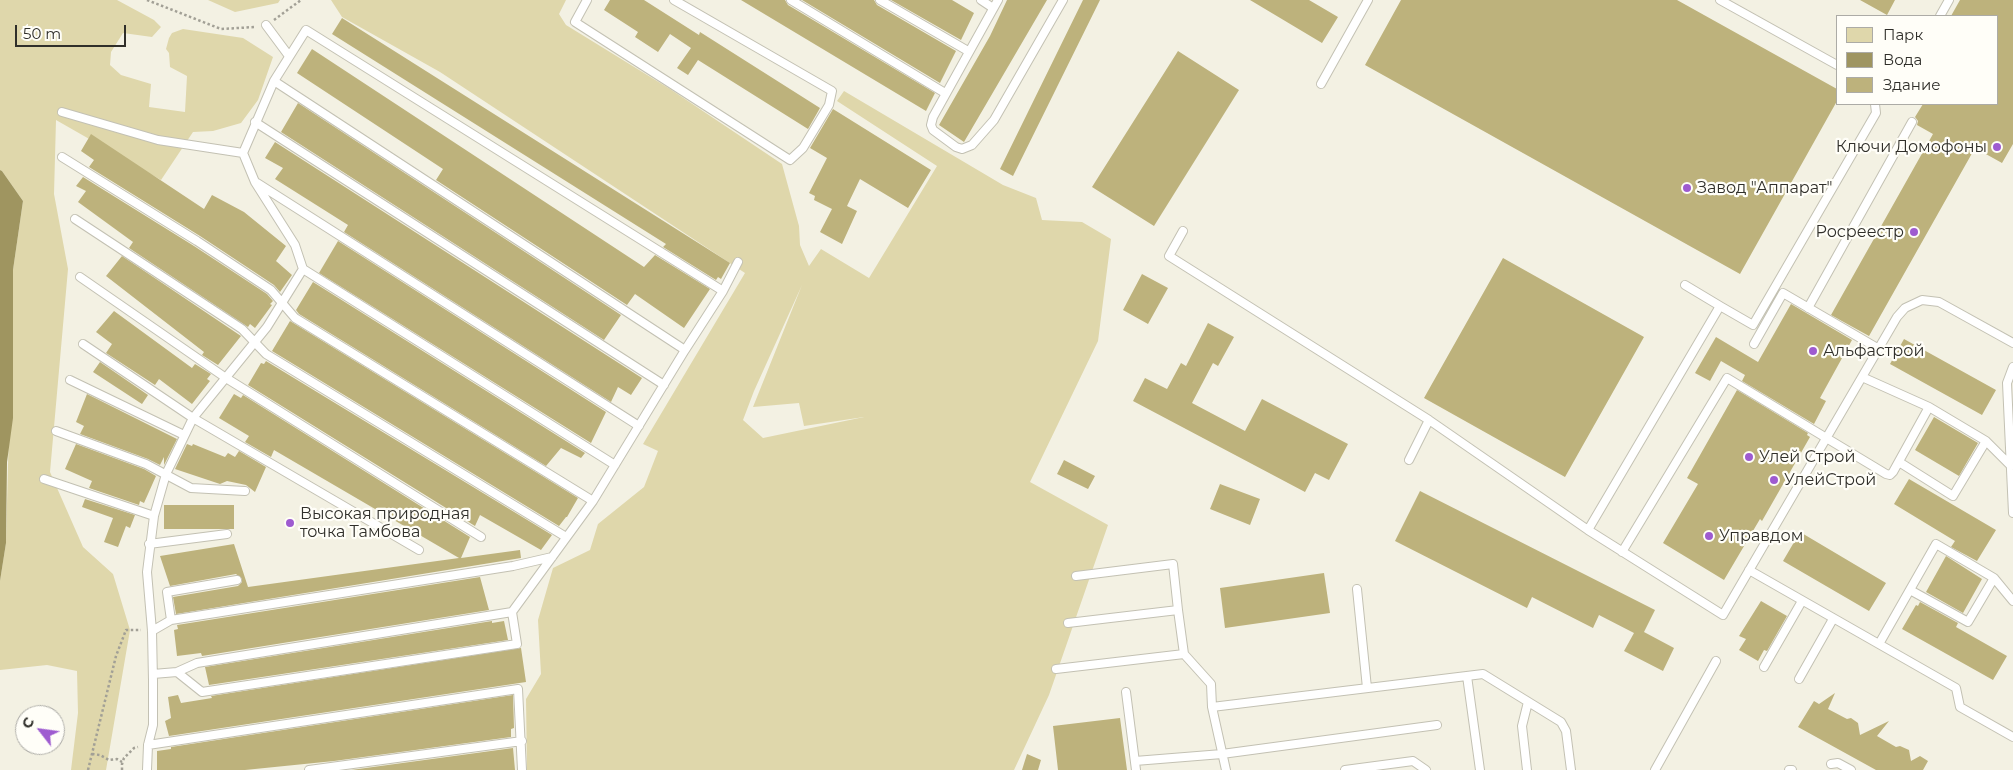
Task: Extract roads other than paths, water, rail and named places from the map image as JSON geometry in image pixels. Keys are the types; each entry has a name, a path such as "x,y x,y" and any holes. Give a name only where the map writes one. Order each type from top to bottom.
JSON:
{"lane":[{"path":"587,0 575,22 790,160 802,148 829,105 832,91 674,0"},
{"path":"791,0 946,93"},
{"path":"880,0 968,51"},
{"path":"981,0 993,8"},
{"path":"998,0 933,117 931,125 933,130 956,147 967,148 972,145 994,120 1063,0"},
{"path":"1322,84 1368,0"},
{"path":"1720,0 1836,63"},
{"path":"1941,15 1949,0"},
{"path":"266,25 289,56"},
{"path":"615,465 303,269 295,245 255,182 243,153 274,81 289,56 306,30 723,291"},
{"path":"274,81 685,350"},
{"path":"1685,285 1753,325 1876,113 1875,105"},
{"path":"62,112 158,140 243,153"},
{"path":"255,122 664,385"},
{"path":"1808,308 1912,122"},
{"path":"62,157 271,290 295,318 594,501"},
{"path":"255,182 639,426"},
{"path":"75,218 242,329 266,354 566,537"},
{"path":"1183,232 1169,256 1429,420 1588,530 1723,615 1897,317 1905,308 1916,302 1928,300 1939,302 2013,343"},
{"path":"153,674 177,672 197,663 512,612 594,501 723,291 738,262"},
{"path":"147,770 148,745 153,725 153,674 152,631 147,572 154,516 166,474 192,418 255,343 303,269"},
{"path":"80,277 226,378 481,537"},
{"path":"1754,344 1783,293 1879,348"},
{"path":"1588,530 1720,306"},
{"path":"82,344 192,418 419,550"},
{"path":"2013,368 2007,382 2013,513"},
{"path":"1862,377 1929,408 1986,441 2011,466"},
{"path":"1622,552 1727,378 1886,474 1892,474 1929,408"},
{"path":"70,380 184,435"},
{"path":"1409,460 1429,420"},
{"path":"56,431 146,464 192,488 245,491"},
{"path":"1899,462 1953,496 1986,441"},
{"path":"44,479 154,516"},
{"path":"149,544 227,534"},
{"path":"1879,644 1936,544 1994,578 2013,601"},
{"path":"152,631 171,620 503,567 552,557"},
{"path":"1076,576 1173,564 1184,654 1211,684 1212,707 1226,770"},
{"path":"1749,570 1956,688 1960,706 2013,737"},
{"path":"1910,590 1968,622 1994,578"},
{"path":"171,620 167,592 237,580"},
{"path":"1357,589 1367,688"},
{"path":"1764,667 1802,601"},
{"path":"1068,623 1178,610"},
{"path":"177,672 202,692 517,644 512,612"},
{"path":"1798,679 1833,619"},
{"path":"1056,670 1184,654"},
{"path":"1655,770 1716,661"},
{"path":"1212,707 1483,674 1560,722 1566,732 1571,770"},
{"path":"1468,676 1480,770"},
{"path":"148,745 518,689 522,770"},
{"path":"1126,692 1136,770"},
{"path":"1527,770 1522,726 1528,702"},
{"path":"1135,761 1222,754 1437,725"},
{"path":"309,770 522,742"},
{"path":"1345,770 1414,761 1426,770"},
{"path":"1830,764 1838,763 1851,770"}],"water":[{"path":"0,170 23,201 13,270 13,418 7,462 6,543 0,581"}],"place":[{"name":"Ключи Домофоны","path":"1997,147"},
{"name":"Завод \"Аппарат\"","path":"1687,188"},
{"name":"Росреестр","path":"1914,232"},
{"name":"Альфастрой","path":"1813,351"},
{"name":"Улей Строй","path":"1749,457"},
{"name":"УлейСтрой","path":"1774,480"},
{"name":"Высокая природная точка Тамбова","path":"290,523"},
{"name":"Управдом","path":"1709,536"}]}
